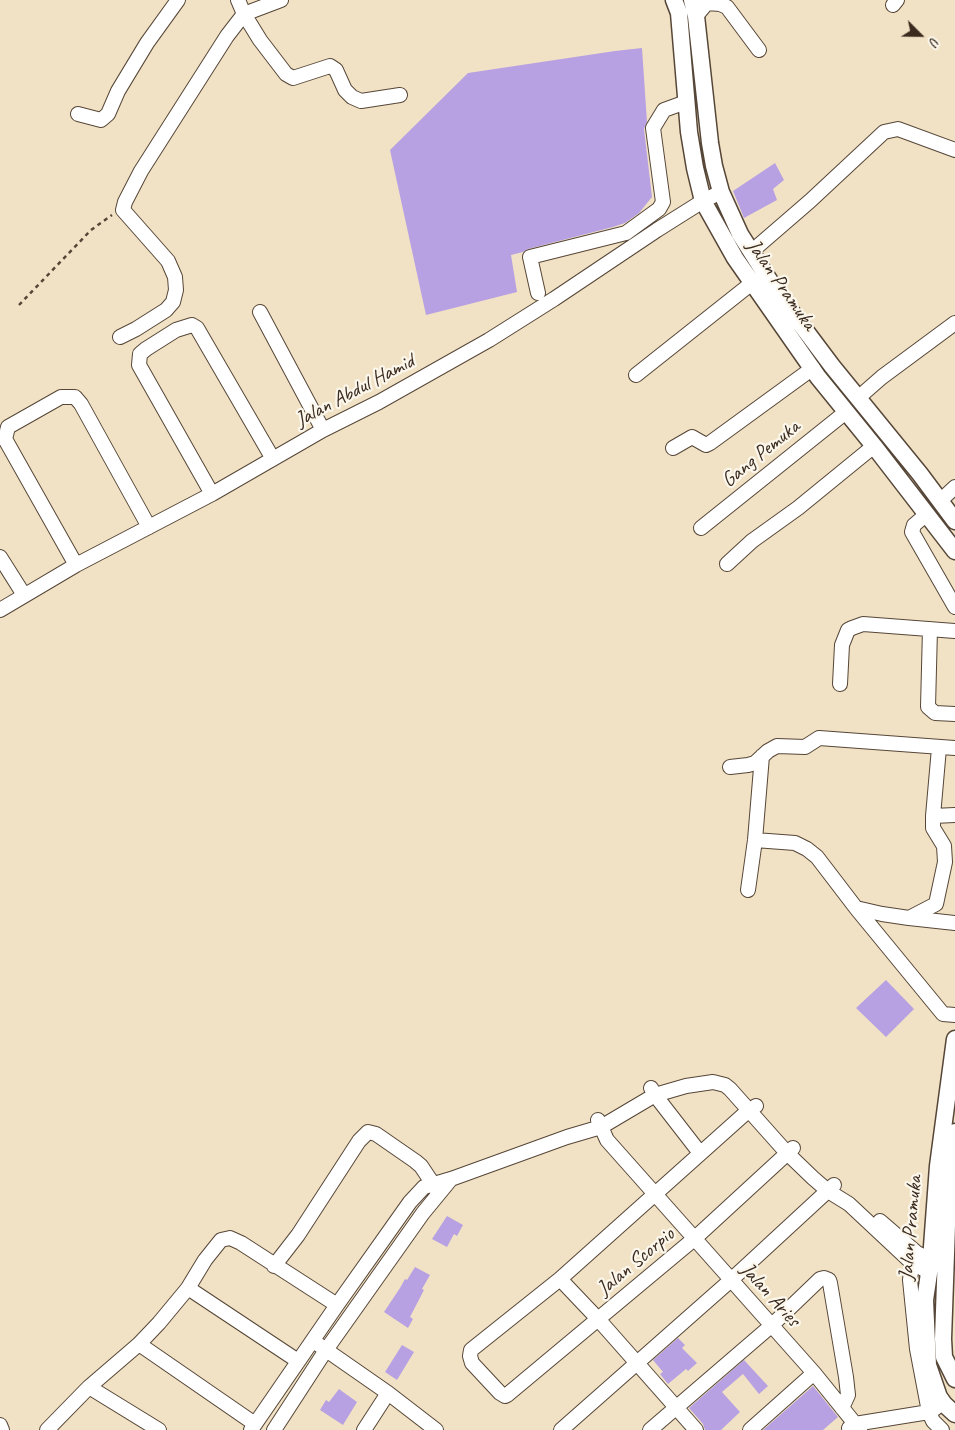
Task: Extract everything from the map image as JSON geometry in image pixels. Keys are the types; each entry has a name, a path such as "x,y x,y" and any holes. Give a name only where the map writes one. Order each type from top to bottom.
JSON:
{"main road":[{"name":"Jalan Pramuka","path":"674,0 678,13 686,102 695,168 703,201 730,251 816,373 955,551"},
{"name":"Jalan Pramuka","path":"692,0 696,16 710,143 721,192 740,234 778,294 832,366 904,453 955,521"},
{"path":"816,373 832,366"},
{"name":"Jalan Pramuka","path":"955,1039 947,1186 943,1339 944,1357 955,1379"},
{"name":"Jalan Pramuka","path":"949,1409 934,1386 928,1365 922,1262 947,1186 955,1132"}],"street":[{"path":"78,114 100,120 108,114 118,91 147,43 178,0"},
{"path":"238,0 260,40 286,74 293,78 330,66 336,70 345,90 352,98 361,101 400,96"},
{"path":"120,337 166,310 173,302 176,290 174,277 168,261 123,210 125,202 141,171 227,36 244,14 281,0"},
{"path":"696,16 707,3 720,4 727,7 759,50"},
{"path":"538,293 530,257 626,233 650,217 662,206 653,128 664,110 686,102"},
{"path":"751,252 810,201 884,132 898,129 955,150"},
{"name":"Jalan Abdul Hamid","path":"0,610 76,564 212,494 323,430 379,402 489,340 554,300 657,230 721,192"},
{"path":"636,375 752,283"},
{"path":"260,312 323,430"},
{"path":"858,398 882,377 955,324"},
{"path":"212,494 139,364 140,354 176,330 192,325 197,328 273,459"},
{"path":"673,448 692,437 706,445 710,443 816,373"},
{"path":"76,564 5,439 8,427 61,397 75,397 82,404 149,527"},
{"name":"Gang Pemuka","path":"701,528 846,412"},
{"path":"727,564 752,541 798,508 874,446"},
{"path":"940,501 955,487"},
{"path":"927,514 914,526 912,532 955,607"},
{"path":"0,557 24,595"},
{"path":"840,684 842,645 848,630 852,628 863,624 955,631"},
{"path":"930,629 928,707 935,713 955,714"},
{"path":"730,767 754,763 777,746 805,747 819,738 955,748"},
{"path":"909,918 936,904 945,862 944,846 933,828 939,748"},
{"path":"748,890 755,840 762,756"},
{"path":"933,816 955,815"},
{"path":"755,840 795,843 817,857 856,908 943,1014 955,1015"},
{"path":"856,908 882,914 955,923"},
{"path":"274,1430 436,1188 451,1179 596,1125 653,1091 660,1084 689,1078 720,1076 729,1078 737,1084 753,1108 790,1150 821,1174 832,1188 850,1194 922,1262 910,1295 929,1412 933,1421 942,1430"},
{"path":"653,1091 700,1153"},
{"path":"696,1430 560,1279 753,1108"},
{"name":"Jalan Aries","path":"596,1125 654,1195 814,1373 842,1408 854,1428"},
{"path":"274,1266 298,1234 359,1141 368,1132 376,1134 416,1161 436,1188"},
{"name":"Jalan Scorpio","path":"560,1279 471,1350 472,1363 505,1396 694,1240 790,1150"},
{"path":"139,1344 253,1427 413,1198 424,1187 436,1188"},
{"path":"561,1430 832,1188"},
{"path":"46,1430 89,1386 139,1344 188,1288 205,1260 221,1240 230,1238 337,1305"},
{"path":"650,1430 772,1326 820,1279 829,1280 846,1377 848,1395 842,1408"},
{"path":"188,1288 298,1361"},
{"path":"313,1340 436,1430"},
{"path":"750,1430 814,1373"},
{"path":"89,1386 159,1430"},
{"path":"364,1430 388,1394"},
{"path":"854,1428 949,1409"},
{"path":"0,1425 2,1430"}],"path":[{"path":"19,305 91,230 116,212 123,210"}],"building":[{"path":"642,48 647,122 644,129 652,197 639,213 625,223 511,255 517,292 426,315 390,150 468,73"},
{"path":"775,163 784,180 773,189 777,200 744,218 733,191"},
{"path":"886,980 914,1009 886,1037 856,1008"},
{"path":"447,1216 463,1225 457,1236 454,1234 447,1247 432,1239"},
{"path":"415,1267 430,1275 410,1317 413,1319 408,1328 384,1312"},
{"path":"678,1338 685,1345 682,1348 697,1363 688,1371 686,1369 668,1384 660,1374 663,1372 653,1360"},
{"path":"402,1345 414,1352 397,1380 385,1372"},
{"path":"744,1360 768,1386 759,1394 743,1374 722,1392 740,1412 721,1430 705,1430 703,1424 689,1408"},
{"path":"813,1386 838,1417 823,1430 763,1430"},
{"path":"339,1389 357,1402 343,1425 320,1410 326,1400 329,1402"}]}
